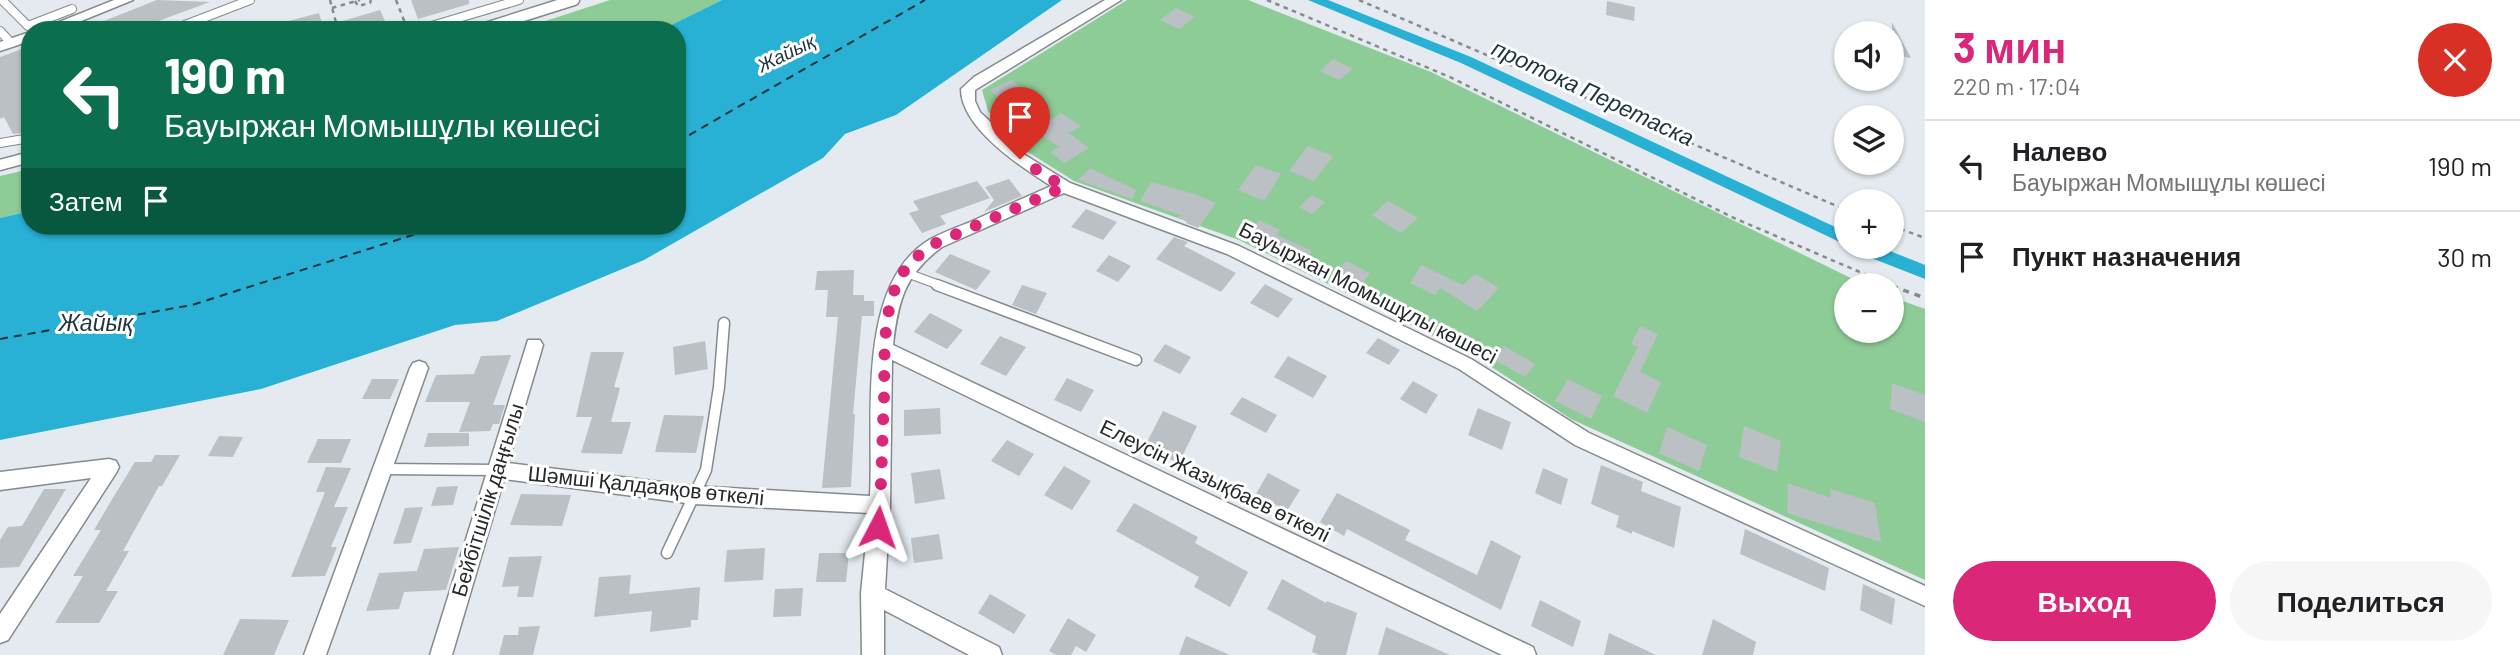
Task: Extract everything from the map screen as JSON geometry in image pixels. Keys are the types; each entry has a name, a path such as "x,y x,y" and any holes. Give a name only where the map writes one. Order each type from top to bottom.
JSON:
{"street":[{"path":"70,21 126,0"},
{"path":"508,21 574,0"},
{"name":"Бауыржан Момышұлы көшесі","path":"1114,0 979,79 968,89 968,101 974,114 1020,159 1064,187 1233,250 1465,364 1582,439 1925,596"},
{"path":"0,165 21,159"},
{"path":"873,655 872,593 880,505 886,349 890,308 904,272 918,255 936,243 1064,187"},
{"name":"Бейбітшілік даңғылы","path":"441,655 534,345"},
{"name":"Елеусін Жазықбаев өткелі","path":"886,349 1525,655"},
{"path":"315,655 419,369"},
{"path":"0,481 109,467 0,633"},
{"name":"Шәмші Қалдаяқов өткелі","path":"497,470 694,495 880,505"},
{"path":"872,593 991,655"}],"lane":[{"path":"195,21 250,0"},
{"path":"448,21 519,0"},
{"path":"3,4 22,21"},
{"path":"41,21 72,9"},
{"path":"0,31 5,45"},
{"path":"0,143 21,140"},
{"path":"904,272 1136,360"},
{"path":"667,553 706,470 719,387 724,323"},
{"path":"382,469 497,470"}],"path":[{"path":"330,0 336,21"},
{"path":"332,8 358,1 358,6 370,3 370,0"},
{"path":"396,0 404,21"},
{"path":"1267,0 1450,78 1734,218 1861,273"},
{"path":"1359,0 1834,205"},
{"path":"1904,231 1925,239"},
{"path":"1904,291 1925,298"}],"green space":[{"path":"610,0 722,0 679,21 546,21"},
{"path":"1127,0 1248,0 1431,72 1841,273 1834,273 1834,343 1904,343 1904,301 1925,309 1925,580 1571,419 1478,358 1239,240 1074,181 1028,152 988,111 982,90"},
{"path":"21,171 21,213 0,218 0,176"}],"water":[{"name":"Жайық","path":"722,0 1062,0 896,115 845,134 823,158 644,260 497,321 455,325 261,389 0,440 0,218 21,213 21,235 686,235 686,21 679,21"}],"building":[{"path":"157,0 210,2 158,21 104,21"},
{"path":"411,0 469,0 469,4 418,19"},
{"path":"1607,1 1635,7 1634,21 1606,15"},
{"path":"1176,8 1195,17 1179,29 1160,20"},
{"path":"380,10 385,21 343,21"},
{"path":"319,13 321,21 288,21"},
{"path":"1904,45 1911,58 1904,57"},
{"path":"21,49 21,133 13,134 4,117 0,119 0,57"},
{"path":"1333,59 1353,69 1339,80 1320,71"},
{"path":"1012,80 1034,99 1012,110 990,90"},
{"path":"1061,113 1081,126 1069,133 1089,148 1064,163 1050,152 1059,147 1034,130"},
{"path":"1308,146 1333,156 1314,181 1289,171"},
{"path":"1256,165 1281,174 1264,201 1238,190"},
{"path":"1090,168 1136,190 1132,199 1078,180"},
{"path":"1009,179 1022,196 984,212 994,200 985,187"},
{"path":"977,181 990,198 940,216 946,224 922,233 909,213 919,210 913,201"},
{"path":"1151,182 1195,194 1216,203 1198,228 1186,223 1178,217 1180,215 1140,201"},
{"path":"1312,195 1325,202 1312,214 1299,207"},
{"path":"1388,201 1418,218 1401,233 1372,215"},
{"path":"1086,209 1117,222 1103,240 1071,227"},
{"path":"1259,220 1280,230 1277,235 1312,251 1301,267 1280,257 1282,254 1246,239"},
{"path":"1174,237 1188,242 1184,246 1236,273 1221,292 1156,259"},
{"path":"950,254 991,271 976,290 935,272"},
{"path":"1109,255 1131,266 1118,282 1096,271"},
{"path":"1346,261 1370,273 1357,292 1332,280"},
{"path":"1421,265 1463,285 1475,274 1499,288 1477,311 1440,288 1435,295 1410,283"},
{"path":"854,270 853,295 864,295 864,301 874,301 874,316 862,316 853,414 851,487 822,488 838,317 826,317 828,290 815,290 817,271"},
{"path":"1265,284 1293,299 1278,318 1250,303"},
{"path":"1022,285 1047,293 1036,314 1012,305"},
{"path":"930,313 963,330 947,349 914,332"},
{"path":"1640,326 1658,334 1640,372 1661,382 1647,413 1613,396 1638,347 1631,344"},
{"path":"1000,336 1026,347 1006,376 980,364"},
{"path":"1378,338 1400,350 1389,365 1366,353"},
{"path":"705,341 708,369 675,375 673,347"},
{"path":"1165,344 1191,357 1180,374 1153,361"},
{"path":"1504,346 1535,364 1525,377 1493,359"},
{"path":"591,352 624,352 614,387 620,388 611,422 631,422 622,454 581,453 592,417 576,417"},
{"path":"511,355 493,405 505,405 499,424 493,424 490,431 459,432 470,402 425,402 436,375 474,374 481,356"},
{"path":"1288,356 1327,376 1313,398 1274,377"},
{"path":"1067,378 1094,390 1081,412 1054,400"},
{"path":"372,379 399,379 390,399 362,399"},
{"path":"1568,379 1602,396 1591,419 1555,401"},
{"path":"1413,381 1438,395 1426,414 1400,399"},
{"path":"1892,383 1925,395 1925,422 1890,409"},
{"path":"1242,397 1277,415 1266,433 1230,414"},
{"path":"940,408 941,434 904,436 904,410"},
{"path":"1478,408 1511,422 1502,450 1468,435"},
{"path":"1163,411 1197,426 1179,463 1144,448"},
{"path":"664,415 704,416 696,453 655,452"},
{"path":"1744,426 1781,441 1777,472 1739,457"},
{"path":"1667,427 1707,445 1699,471 1659,453"},
{"path":"428,433 469,433 469,446 424,447"},
{"path":"219,436 243,437 233,457 208,456"},
{"path":"318,439 351,439 341,463 307,463"},
{"path":"1007,440 1034,454 1019,476 991,461"},
{"path":"155,455 180,455 162,486 159,486 123,551 129,551 106,591 118,591 99,623 55,623 83,576 73,576 101,530 94,530 111,501 135,462 151,462"},
{"path":"1601,465 1643,482 1641,491 1681,507 1674,548 1616,527 1619,516 1591,504"},
{"path":"1064,466 1091,481 1072,510 1044,495"},
{"path":"326,467 351,468 334,507 348,507 331,547 337,547 325,576 291,577 325,492 316,492"},
{"path":"1543,468 1568,479 1561,505 1535,493"},
{"path":"940,469 945,499 915,504 911,473"},
{"path":"1268,473 1300,490 1287,511 1256,494"},
{"path":"1788,483 1831,498 1830,489 1875,503 1881,542 1787,513"},
{"path":"458,486 453,505 431,506 437,487"},
{"path":"44,489 66,489 19,567 0,568 0,540 8,527 22,526"},
{"path":"1337,493 1410,530 1405,540 1477,575 1491,540 1521,556 1501,610 1347,529 1344,536 1320,522"},
{"path":"521,494 571,495 562,526 510,525"},
{"path":"1134,503 1198,537 1195,543 1248,572 1230,607 1194,587 1199,577 1116,531"},
{"path":"423,507 411,543 393,544 405,508"},
{"path":"1745,529 1829,568 1825,591 1740,554"},
{"path":"939,534 943,559 914,563 911,538"},
{"path":"459,547 446,590 404,592 399,609 366,611 379,573 417,571 424,549"},
{"path":"765,548 763,580 724,582 727,550"},
{"path":"819,553 849,553 846,582 816,582"},
{"path":"542,556 533,597 517,597 519,586 502,587 509,557"},
{"path":"631,575 629,594 700,587 698,620 691,620 691,627 650,632 652,611 594,617 599,577"},
{"path":"1282,579 1326,603 1327,601 1357,613 1346,655 1320,655 1312,652 1316,636 1267,609"},
{"path":"1863,584 1895,599 1892,625 1860,610"},
{"path":"803,588 801,616 773,617 775,589"},
{"path":"990,594 1026,615 1014,634 978,613"},
{"path":"1540,600 1581,621 1573,647 1531,626"},
{"path":"1068,618 1096,635 1086,652 1076,646 1071,655 1056,655 1049,651"},
{"path":"240,619 289,620 274,655 223,655"},
{"path":"1713,619 1756,642 1753,655 1702,655"},
{"path":"540,626 533,655 499,655 504,635 518,635 519,627"},
{"path":"1386,627 1450,655 1378,655"},
{"path":"1609,633 1656,655 1604,655"},
{"path":"1186,636 1230,655 1179,655"}],"waterway":[{"name":"протока Перетаска","path":"1315,0 1466,60 1834,233"},
{"name":"протока Перетаска","path":"1892,259 1925,272"}],"ferry route":[{"path":"686,137 925,0"},
{"path":"0,339 192,305 413,235"}],"route":[{"path":"878,527 886,349 890,308 896,289 904,272 918,255 936,243 1064,187 1020,159"}]}
